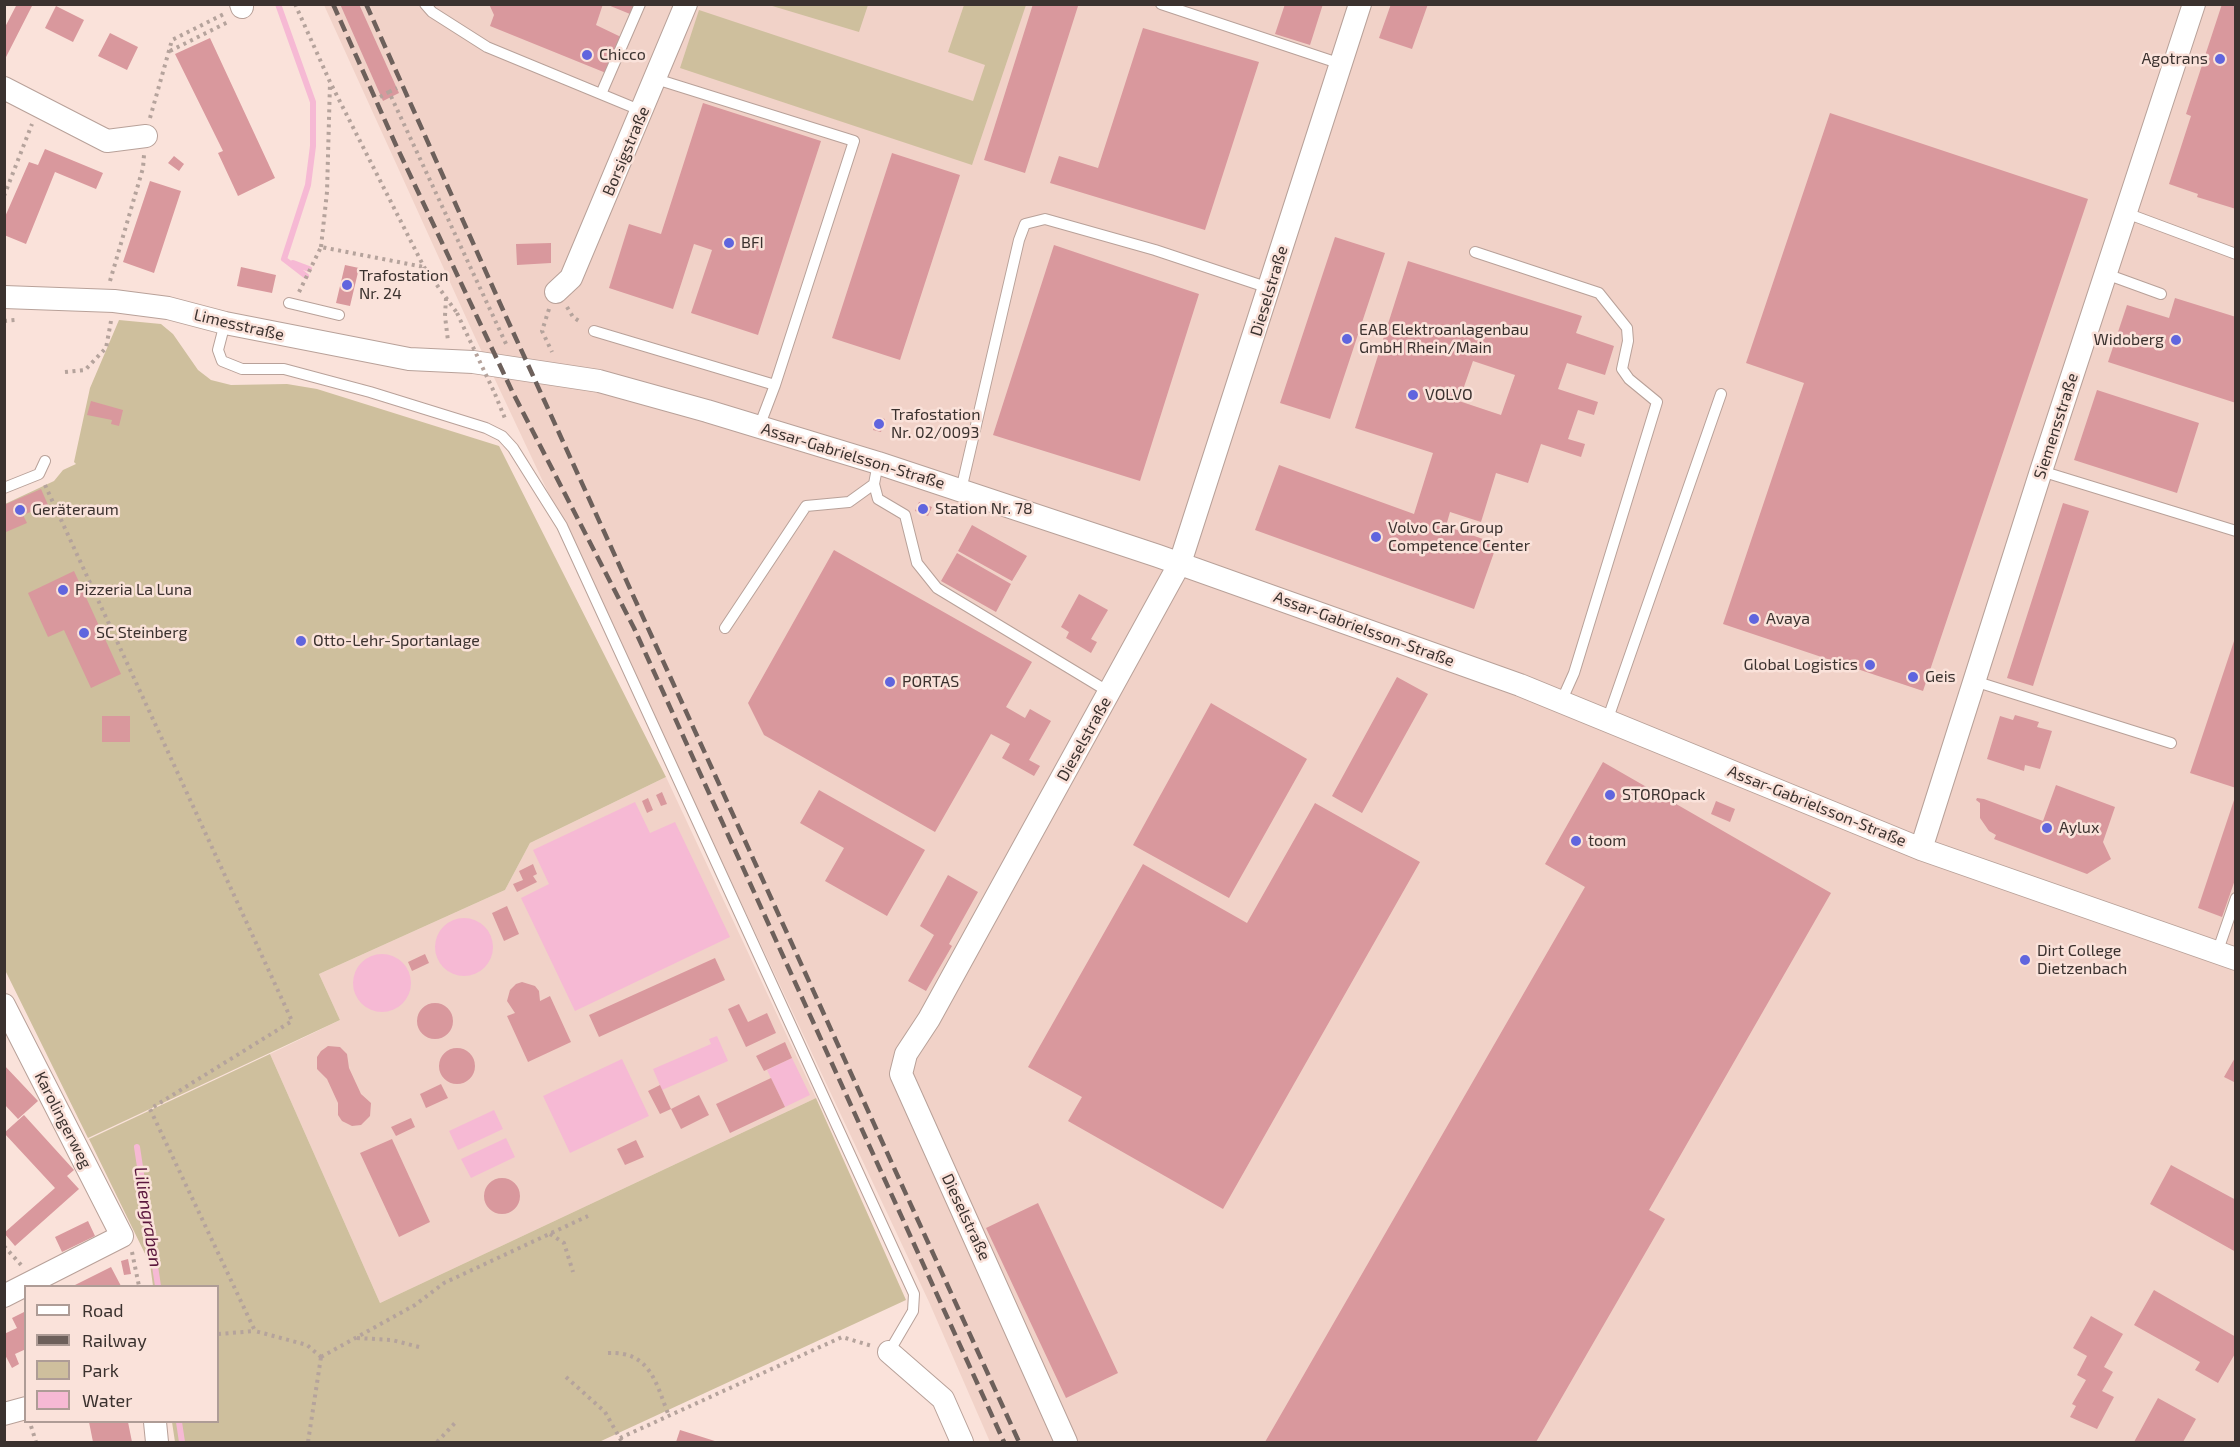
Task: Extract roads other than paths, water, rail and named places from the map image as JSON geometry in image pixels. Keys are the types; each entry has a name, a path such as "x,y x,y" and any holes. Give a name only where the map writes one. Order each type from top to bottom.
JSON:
{"street":[{"name":"Borsigstraße","path":"556,292 571,278 687,4"},
{"name":"Dieselstraße","path":"1066,1443 901,1074 906,1054 929,1019 1180,563 1360,4"},
{"name":"Siemensstraße","path":"1921,849 2041,471 2194,4"},
{"path":"4,88 107,141 146,136"},
{"name":"Limesstraße","path":"4,297 114,301 168,308 225,323 409,359 473,362"},
{"name":"Assar-Gabrielsson-Straße","path":"473,362 599,381 759,427 876,473 961,490 1180,563 1520,685 1921,849 2226,956"},
{"name":"Karolingerweg","path":"4,1005 122,1236 26,1285"},
{"name":"Karolingerweg","path":"4,1296 24,1286"},
{"path":"889,1352 943,1399 962,1443"},
{"path":"4,1414 24,1409"},
{"path":"155,1423 157,1443"}],"lane":[{"path":"425,4 432,12 487,47 643,111"},
{"path":"601,94 640,4"},
{"path":"1161,4 1341,64"},
{"path":"656,79 854,141 775,385 759,427"},
{"path":"2126,213 2235,254"},
{"path":"961,490 1019,240 1025,224 1045,219 1155,250 1269,288"},
{"path":"1475,252 1599,293 1627,328 1628,341 1622,369 1629,379 1657,402 1577,662 1562,702"},
{"path":"2106,274 2161,294"},
{"path":"289,303 339,315"},
{"path":"225,323 218,350 222,361 242,369 284,369 370,392 486,428 502,436 513,448 562,526 914,1294 913,1311 889,1352"},
{"path":"594,332 775,385"},
{"path":"1607,721 1721,394"},
{"path":"4,488 39,474 45,461"},
{"path":"2041,471 2235,531"},
{"path":"725,628 806,506 849,502 876,473"},
{"path":"876,473 878,499 905,515 917,563 937,588 1109,692"},
{"path":"1974,681 2171,743"},
{"path":"2226,956 2235,898"}],"water":[{"path":"635,802 650,833 675,822 730,937 575,1011 521,898 549,884 533,850"},
{"path":"464,918 475,920 488,931 493,947 491,958 480,971 464,976 453,974 440,963 435,947 437,936 448,923"},
{"path":"382,954 393,956 406,967 411,983 409,994 398,1007 382,1012 371,1010 358,999 353,983 355,972 366,959"},
{"path":"717,1036 728,1061 662,1090 653,1069 711,1044 709,1039"},
{"path":"792,1058 810,1095 785,1107 767,1070"},
{"path":"622,1059 649,1116 570,1153 543,1096"},
{"path":"494,1110 503,1129 458,1150 449,1131"},
{"path":"506,1138 515,1157 471,1178 461,1159"}],"waterway":[{"path":"278,4 313,102 313,146 308,185 284,259"},
{"path":"284,259 306,276"},
{"path":"293,263 309,269"},
{"name":"Liliengraben","path":"137,1147 158,1285"},
{"name":"Liliengraben","path":"179,1423 182,1442"}],"railway":[{"path":"333,4 395,143 512,391 634,628 1004,1442"},
{"path":"366,4 1019,1442"}],"place":[{"name":"Chicco","path":"587,55"},
{"name":"Agotrans","path":"2220,59"},
{"name":"BFI","path":"729,243"},
{"name":"Trafostation Nr. 24","path":"347,285"},
{"name":"EAB Elektroanlagenbau GmbH Rhein/Main","path":"1347,339"},
{"name":"Widoberg","path":"2176,340"},
{"name":"VOLVO","path":"1413,395"},
{"name":"Trafostation Nr. 02/0093","path":"879,424"},
{"name":"Station Nr. 78","path":"923,509"},
{"name":"Geräteraum","path":"20,510"},
{"name":"Volvo Car Group Competence Center","path":"1376,537"},
{"name":"Pizzeria La Luna","path":"63,590"},
{"name":"Avaya","path":"1754,619"},
{"name":"SC Steinberg","path":"84,633"},
{"name":"Otto-Lehr-Sportanlage","path":"301,641"},
{"name":"Global Logistics","path":"1870,665"},
{"name":"Geis","path":"1913,677"},
{"name":"PORTAS","path":"890,682"},
{"name":"STOROpack","path":"1610,795"},
{"name":"Aylux","path":"2047,828"},
{"name":"toom","path":"1576,841"},
{"name":"Dirt College Dietzenbach","path":"2025,960"}]}
